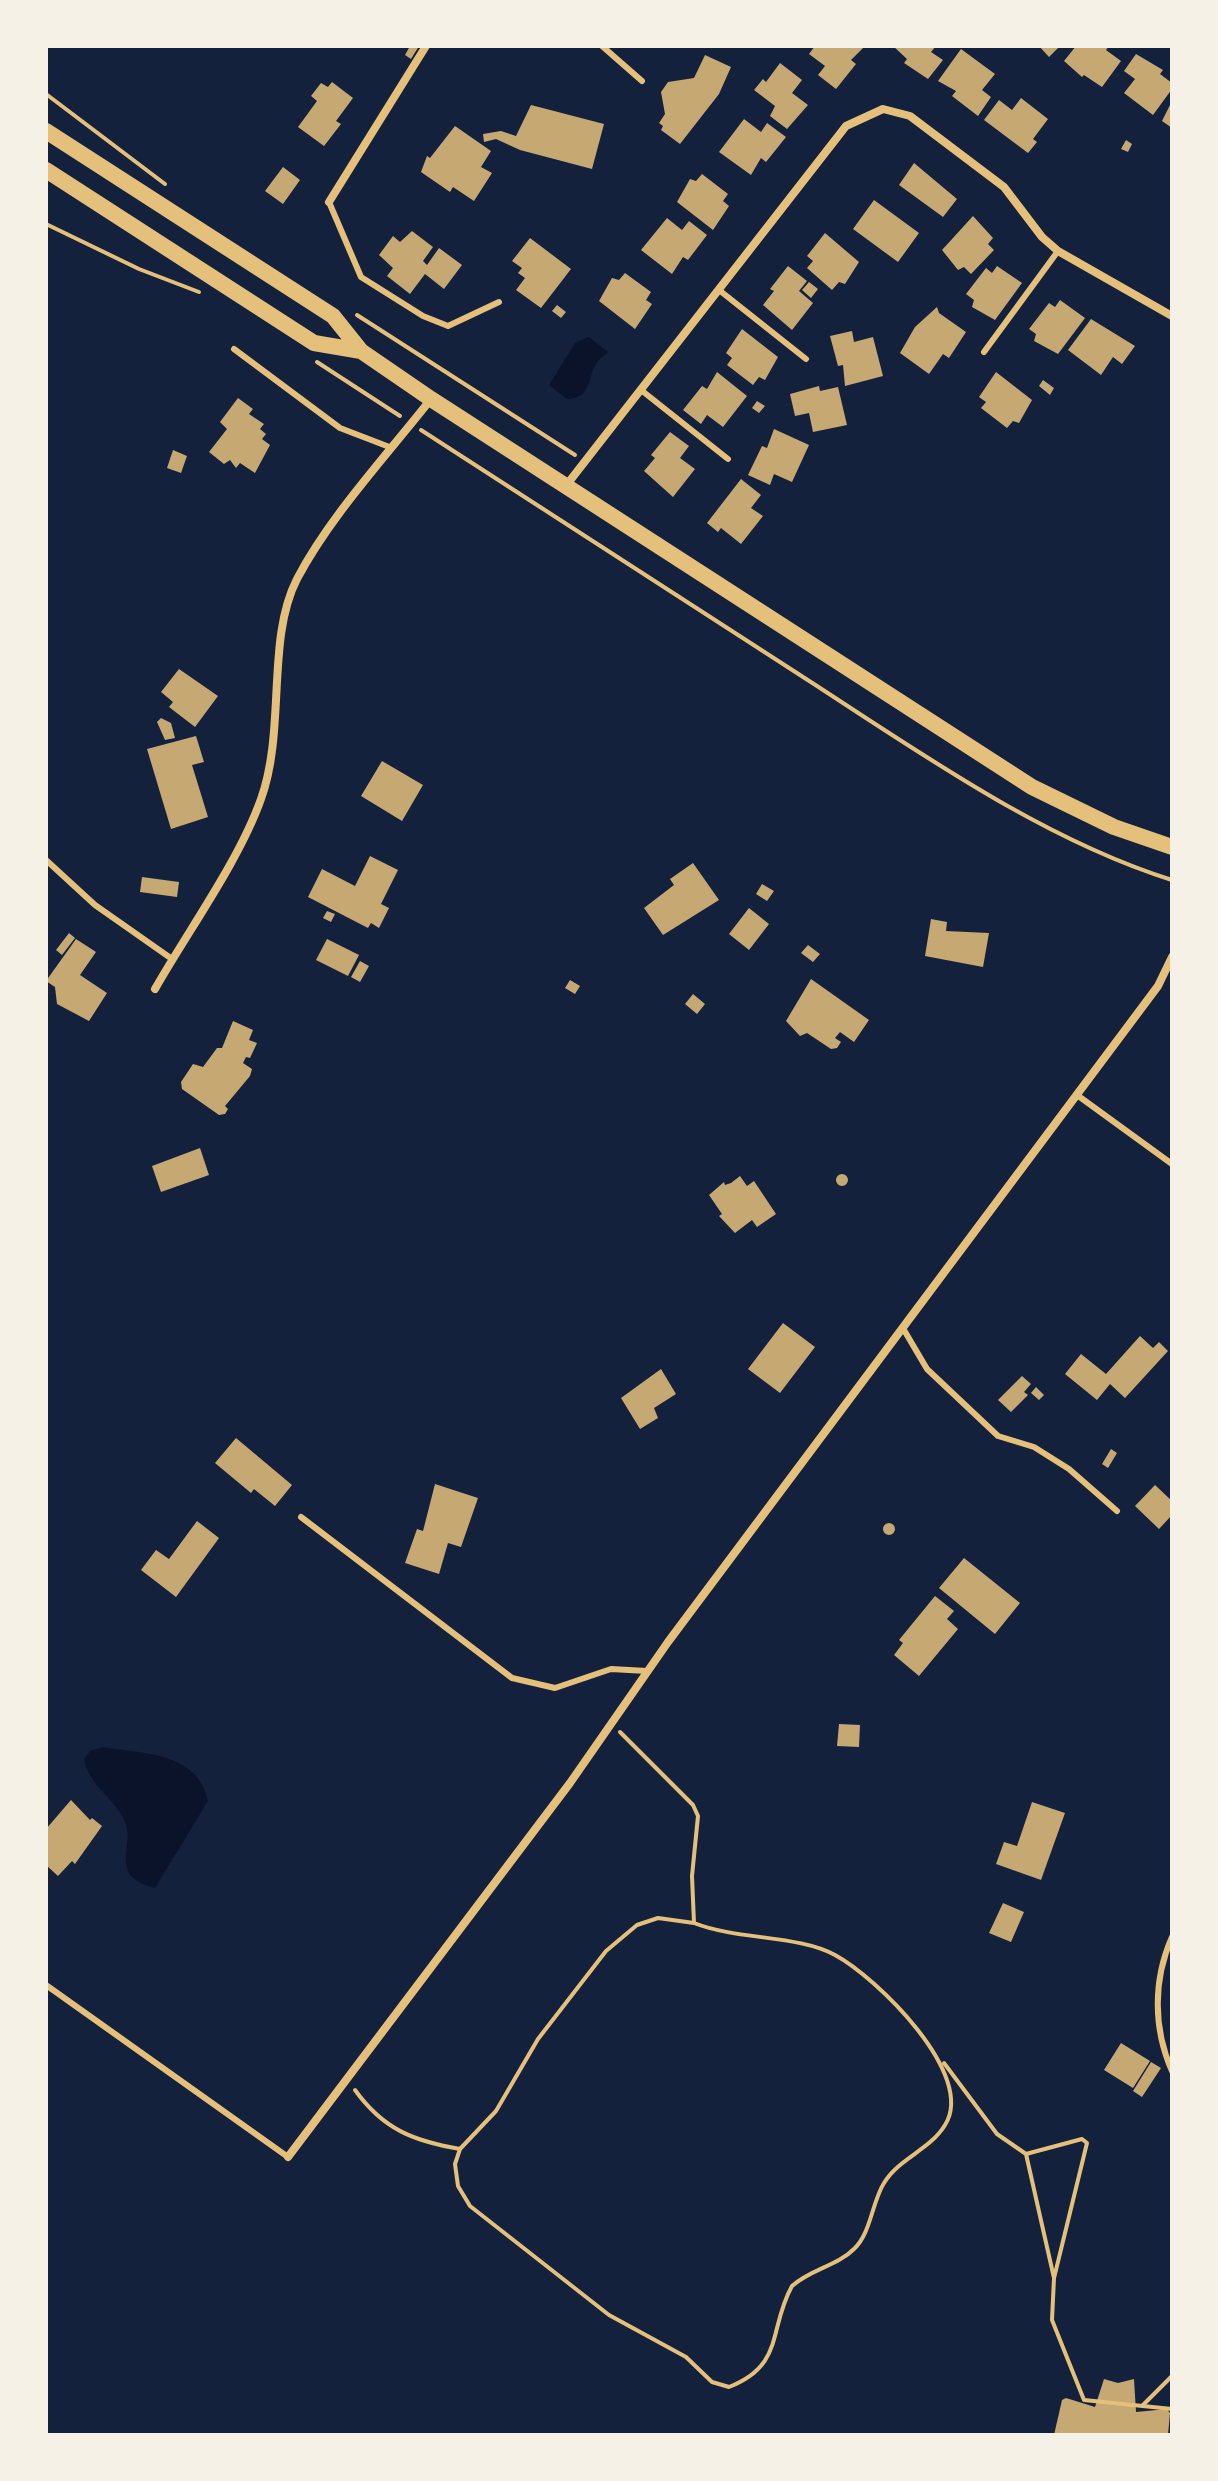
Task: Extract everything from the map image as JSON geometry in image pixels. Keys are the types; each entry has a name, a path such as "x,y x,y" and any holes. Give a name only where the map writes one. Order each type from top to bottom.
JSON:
{"main road":[{"path":"46,131 333,316 361,351 431,399 1032,787 1114,827 1172,847"},
{"path":"46,170 314,343 361,351"}],"street":[{"path":"329,202 426,46"},
{"path":"565,487 846,126 883,109 910,116 1004,187 1042,237 1058,251 1172,316"},
{"path":"155,989 261,799 278,715 286,608 296,580 323,538 431,399"},
{"path":"288,2157 570,1783 647,1671 1158,986 1172,957"}],"lane":[{"path":"602,46 642,81"},
{"path":"329,202 361,277 403,305 448,326 499,302"},
{"path":"984,352 1058,251"},
{"path":"719,290 806,359"},
{"path":"234,349 340,428 393,449"},
{"path":"641,390 728,459"},
{"path":"46,860 95,905 172,959"},
{"path":"1077,1095 1172,1164"},
{"path":"904,1330 927,1369 998,1436 1034,1447 1069,1469 1117,1511"},
{"path":"301,1517 512,1678 531,1685 555,1688 611,1669 647,1671"},
{"path":"1172,1937 1160,1972 1157,2008 1162,2045 1172,2071"},
{"path":"46,1985 288,2157"}],"path":[{"path":"46,224 139,269 203,294"},
{"path":"306,355 856,712 1024,814 1145,871 1172,880"},
{"path":"612,1723 693,1805 698,1816 692,1876 694,1923"},
{"path":"928,2041 943,2064 952,2092 947,2124 933,2141 892,2172 883,2184 855,2248 792,2286 771,2353 748,2380 729,2387 712,2382 677,2351 638,2334 609,2315 470,2206 458,2186 455,2164 460,2149 496,2111 538,2039 622,1934 658,1918 694,1923 720,1933 833,1954 862,1974 928,2041 997,2134 1026,2154 1054,2278"},
{"path":"346,2079 370,2111 396,2132 418,2142 460,2149"},
{"path":"1026,2154 1082,2139 1087,2143 1054,2278 1052,2320 1084,2400 1172,2409"},
{"path":"1142,2406 1172,2376"}],"water":[{"path":"589,337 608,352 598,361 585,391 567,399 549,385 575,343"},
{"path":"103,1747 152,1754 181,1764 202,1785 208,1801 155,1888 137,1881 128,1871 125,1822 87,1769 84,1759 90,1751"}],"building":[{"path":"410,46 419,46 411,59 405,55"},
{"path":"815,46 865,46 851,60 856,64 836,89 818,75 825,66 809,54"},
{"path":"893,46 936,46 931,52 943,60 928,79 904,63 907,59"},
{"path":"1039,46 1060,46 1049,57"},
{"path":"1076,46 1109,46 1106,50 1121,61 1102,87 1084,75 1082,77 1064,61"},
{"path":"961,49 995,74 982,90 991,97 978,116 952,96 956,91 938,81"},
{"path":"1136,54 1163,70 1160,74 1172,83 1172,89 1153,115 1124,93 1135,79 1124,71"},
{"path":"705,55 731,67 719,94 680,144 661,130 663,126 659,123 665,114 661,92 668,82 694,78"},
{"path":"780,63 802,80 792,93 808,105 787,129 770,116 775,106 754,90 763,79 766,82"},
{"path":"332,82 353,98 336,121 341,124 324,146 298,127 317,101 311,96 321,83 328,87"},
{"path":"1021,98 1048,119 1033,139 1037,142 1028,153 984,120 999,100 1012,110"},
{"path":"1172,101 1172,128 1162,121"},
{"path":"531,105 604,124 592,169 520,150 496,139 484,142 483,134 501,131 516,136"},
{"path":"744,119 761,132 767,123 786,137 766,162 761,158 751,175 719,152"},
{"path":"455,126 491,151 481,167 492,173 474,201 453,187 450,192 421,172 427,156 430,158"},
{"path":"1126,140 1132,144 1128,152 1121,149"},
{"path":"914,163 957,199 943,217 899,185"},
{"path":"283,167 300,180 283,204 265,191"},
{"path":"702,174 728,194 723,201 729,206 713,230 677,202 690,179 696,181"},
{"path":"874,200 919,233 898,262 853,229"},
{"path":"973,216 993,238 988,244 994,250 971,274 964,267 958,270 942,250"},
{"path":"667,218 682,230 689,221 707,235 688,260 683,257 672,274 641,250"},
{"path":"412,231 433,247 423,261 427,265 439,248 462,265 444,289 425,274 410,294 387,276 393,268 379,255 393,236 400,242"},
{"path":"825,233 859,262 845,284 839,282 832,290 807,268 813,261 807,256"},
{"path":"530,238 571,269 541,308 516,290 525,278 518,273 522,268 512,261"},
{"path":"788,266 807,281 799,291 813,303 792,330 763,305 774,291 770,289"},
{"path":"997,266 1022,283 995,320 972,307 974,300 966,294 986,268 992,273"},
{"path":"625,273 651,292 646,300 652,304 635,329 599,301 612,278 619,280"},
{"path":"809,282 818,289 811,298 802,290"},
{"path":"1060,300 1085,318 1058,354 1034,341 1036,334 1029,329 1049,303 1055,307"},
{"path":"557,305 566,312 561,318 552,311"},
{"path":"937,307 939,313 966,332 949,358 943,354 929,374 900,353 915,327"},
{"path":"1091,319 1135,346 1122,364 1113,357 1101,375 1068,350"},
{"path":"742,329 778,357 765,380 759,377 753,385 727,365 732,358 726,353"},
{"path":"852,331 854,342 873,337 883,376 845,386 843,365 838,366 830,336"},
{"path":"717,372 747,396 723,427 707,415 701,424 683,410 702,386 707,389"},
{"path":"996,372 1032,400 1019,423 1013,421 1007,428 981,408 986,402 979,397"},
{"path":"1043,380 1054,388 1050,395 1039,386"},
{"path":"819,386 820,391 838,387 847,425 813,432 809,413 795,416 790,394"},
{"path":"238,398 253,409 249,414 264,424 260,429 266,434 262,439 270,445 255,473 240,463 236,468 230,460 224,464 209,452 227,429 220,422"},
{"path":"757,401 765,406 759,413 752,408"},
{"path":"774,429 809,445 792,482 774,474 770,485 748,475 762,446 767,448"},
{"path":"670,432 689,446 680,458 695,469 673,497 644,471 655,458 651,455"},
{"path":"173,450 187,456 181,473 167,468"},
{"path":"741,479 761,495 751,508 763,516 741,544 721,528 718,532 707,523"},
{"path":"179,669 218,696 195,727 169,707 173,702 161,692"},
{"path":"161,718 171,723 175,738 165,740 157,722"},
{"path":"196,736 204,762 192,765 208,817 171,829 147,749"},
{"path":"382,761 423,785 402,821 361,796"},
{"path":"370,856 398,870 381,904 389,908 379,928 371,923 368,928 308,897 322,869 355,886"},
{"path":"693,863 719,900 663,935 644,908 674,885 670,879"},
{"path":"142,877 179,882 177,897 140,892"},
{"path":"762,884 774,891 767,901 756,894"},
{"path":"749,908 769,924 749,950 729,934"},
{"path":"327,911 335,914 331,922 323,918"},
{"path":"931,919 947,922 946,931 989,933 983,967 925,956"},
{"path":"69,933 75,938 62,955 56,950"},
{"path":"76,939 96,952 80,975 107,993 89,1021 57,1004 55,987 46,981"},
{"path":"327,939 359,955 348,976 316,960"},
{"path":"808,945 820,954 813,962 801,953"},
{"path":"360,961 369,966 360,982 351,977"},
{"path":"811,979 869,1020 854,1042 840,1032 835,1038 841,1042 837,1048 831,1049 807,1033 800,1036 786,1021"},
{"path":"570,980 580,986 575,994 565,988"},
{"path":"693,994 705,1004 697,1014 685,1004"},
{"path":"233,1021 253,1030 249,1040 257,1043 250,1058 246,1057 243,1063 252,1069 250,1076 225,1106 228,1109 225,1114 219,1115 182,1089 181,1082 193,1064 203,1067 217,1048 222,1048"},
{"path":"200,1148 209,1175 161,1192 152,1166"},
{"path":"842,1174 848,1180 842,1186 836,1180"},
{"path":"740,1176 747,1186 754,1181 776,1214 757,1227 752,1220 735,1233 719,1216 722,1214 709,1195 724,1182 725,1185 731,1183"},
{"path":"783,1323 815,1347 780,1393 748,1369"},
{"path":"1140,1336 1153,1348 1159,1342 1168,1351 1125,1398 1110,1384 1097,1400 1065,1374 1081,1354 1106,1374"},
{"path":"661,1369 676,1394 654,1408 658,1418 640,1429 621,1398"},
{"path":"1022,1376 1031,1384 1024,1392 1028,1395 1011,1412 998,1400"},
{"path":"1036,1387 1044,1395 1039,1400 1031,1393"},
{"path":"236,1438 292,1485 275,1506 254,1489 251,1493 215,1463"},
{"path":"1111,1449 1117,1453 1108,1468 1102,1464"},
{"path":"435,1484 478,1498 461,1547 448,1543 439,1574 405,1563 417,1529 423,1531"},
{"path":"1155,1485 1172,1501 1172,1515 1159,1529 1135,1506"},
{"path":"197,1521 219,1538 176,1597 141,1570 156,1550 169,1559"},
{"path":"884,1524 894,1524 894,1534 884,1534"},
{"path":"964,1558 1020,1603 995,1634 939,1588"},
{"path":"935,1596 954,1611 947,1619 958,1629 919,1676 894,1655 903,1643 899,1640"},
{"path":"839,1724 860,1725 859,1747 837,1746"},
{"path":"71,1800 90,1820 92,1818 102,1826 75,1864 72,1861 58,1876 46,1865 46,1829"},
{"path":"1032,1802 1065,1813 1041,1880 996,1864 1004,1842 1017,1846"},
{"path":"1003,1903 1024,1912 1011,1942 989,1933"},
{"path":"1121,2043 1150,2061 1133,2088 1104,2070"},
{"path":"1151,2062 1161,2068 1142,2097 1133,2091"},
{"path":"1104,2379 1118,2383 1134,2379 1136,2412 1167,2409 1170,2413 1168,2435 1054,2435 1062,2400 1066,2398 1095,2407"}]}
